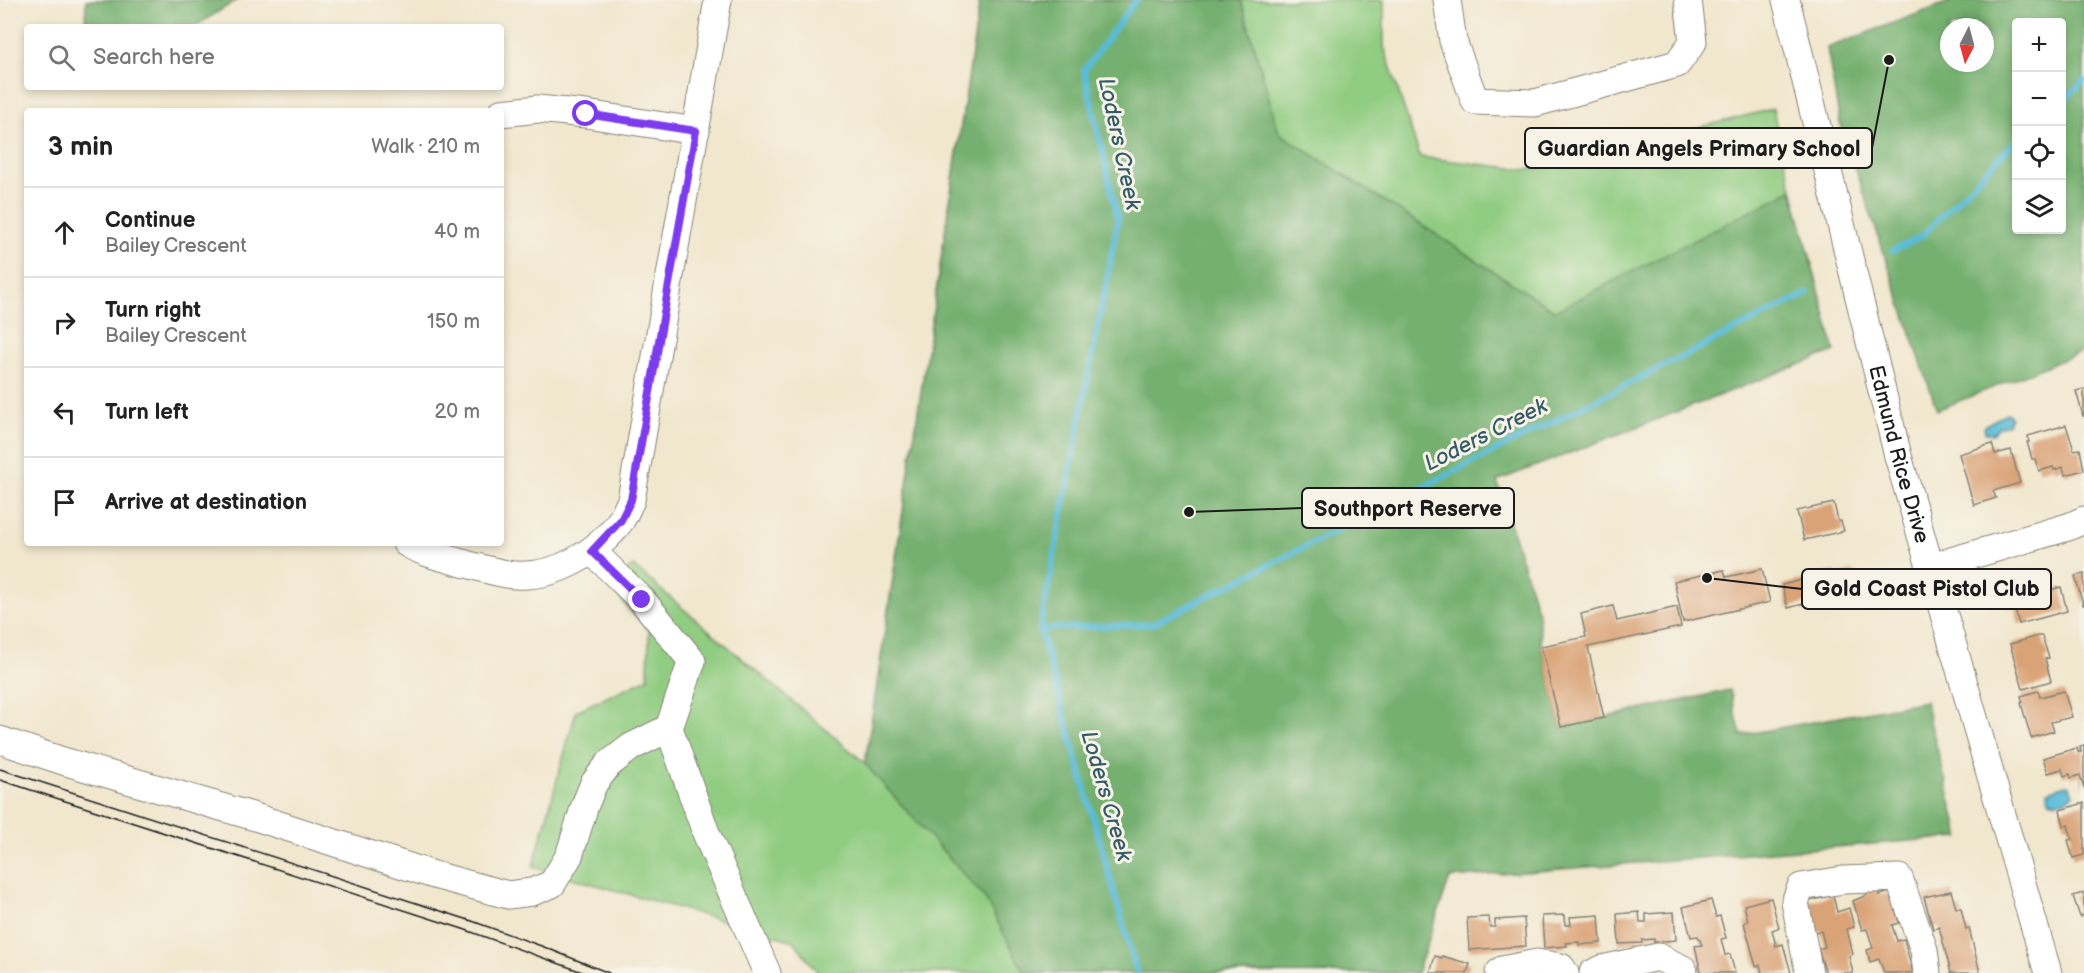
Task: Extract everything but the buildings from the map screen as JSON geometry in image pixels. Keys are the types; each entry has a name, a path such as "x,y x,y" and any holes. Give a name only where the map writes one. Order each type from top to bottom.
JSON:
{"street":[{"path":"411,546 445,558 515,575 532,574 553,570 592,551 621,520 631,500 718,0"},
{"path":"1447,0 1453,41 1475,101 1534,103 1677,64 1694,42 1688,0"},
{"name":"Edmund Rice Drive","path":"1786,0 1898,456 2048,973"},
{"path":"504,113 538,108 696,131"},
{"path":"1931,567 2068,527 2084,520"},
{"path":"592,551 642,600 692,661 669,729 706,833 768,973"},
{"path":"0,740 508,895 532,892 552,884 569,856 594,783 609,764 631,747 669,729"},
{"path":"1809,973 1795,902 1801,887 1843,880 1899,878 1924,950 1927,973"},
{"path":"1593,973 1658,957 1683,969 1684,973"},
{"path":"1499,973 1502,970 1537,963 1561,967 1565,973"}],"green space":[{"path":"86,0 237,0 199,24 85,24"},
{"path":"980,0 1384,0 1384,47 1420,157 1528,170 1773,109 1829,329 1456,457 1603,865 1449,878 1417,973 818,973 794,941 533,867 576,711 648,678 649,630 607,585 633,566 865,763"},
{"path":"980,0 1241,0 1279,133 1555,311 1792,190 1835,351 1497,481 1538,613 1541,646 1561,727 1730,690 1741,735 1925,701 1960,837 1450,878 1417,973 1025,973 984,897 865,764"},
{"path":"1954,0 2084,0 2084,351 1937,410 1840,123 1827,48"}],"water":[{"path":"2006,413 2011,417 2008,424 1999,427 1993,434 1985,433 1984,426"},
{"path":"2066,785 2070,786 2073,794 2071,796 2062,801 2049,800 2048,791"}],"waterway":[{"name":"Loders Creek","path":"1136,0 1084,70 1118,220 1040,629 1137,973"},
{"name":"Loders Creek","path":"2066,97 2084,81"},
{"name":"Loders Creek","path":"1892,251 1922,236 2012,144"},
{"name":"Loders Creek","path":"1040,629 1152,624 1808,293"}],"tram line":[{"path":"0,769 472,921 609,973"},
{"path":"0,780 463,929 585,973"}],"place":[{"name":"Guardian Angels Primary School","path":"1889,60"},
{"name":"Southport Reserve","path":"1189,512"},
{"name":"Gold Coast Pistol Club","path":"1707,578"}],"route":[{"path":"586,114 696,131 631,500 621,520 592,551 642,600"}]}
